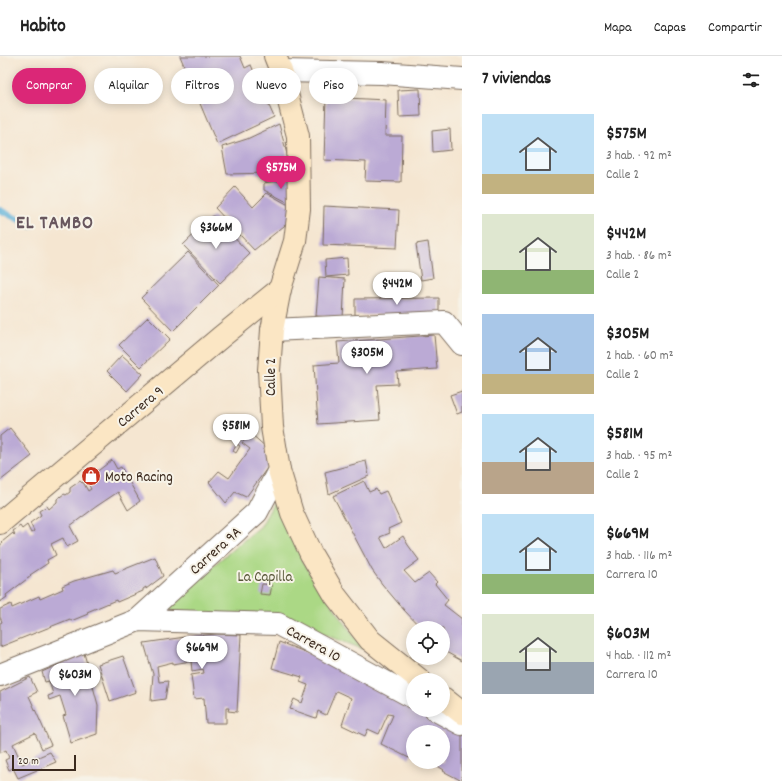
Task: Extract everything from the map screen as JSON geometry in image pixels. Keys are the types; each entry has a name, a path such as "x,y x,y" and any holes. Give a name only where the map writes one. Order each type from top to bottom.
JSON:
{"street":[{"path":"278,63 462,79"},
{"name":"Calle 2","path":"278,63 298,136 299,209 294,241 280,289 272,330 269,370 272,427 279,470 292,513 310,554 335,595 370,640 411,673"},
{"name":"Carrera 9","path":"0,523 280,289"},
{"path":"272,330 444,322 462,344"},
{"name":"Carrera 9A","path":"138,620 257,512 279,470"},
{"name":"Carrera 10","path":"0,675 138,620 278,624 406,693"},
{"path":"450,704 462,713"},
{"path":"449,717 462,724"}],"green space":[{"name":"La Capilla","path":"279,493 303,563 363,649 280,618 157,612 261,526"}],"building":[{"path":"180,56 240,56 245,68 242,68 242,104 268,104 274,117 217,144 200,104 234,104 234,68 185,68"},
{"path":"251,65 252,68 245,68"},
{"path":"420,89 421,116 399,117 398,90"},
{"path":"358,99 386,100 385,136 402,136 401,182 365,181 366,162 324,160 326,104 358,104"},
{"path":"279,124 293,177 275,181 272,173 227,174 222,147 247,139"},
{"path":"450,129 451,150 433,152 432,131"},
{"path":"291,179 293,205 264,190 264,183"},
{"path":"235,187 253,207 267,193 294,208 289,222 254,250 215,208"},
{"path":"324,206 399,210 397,248 323,245"},
{"path":"213,216 250,254 220,283 183,245"},
{"path":"428,242 433,278 421,280 416,244"},
{"path":"188,252 219,285 173,331 141,298"},
{"path":"347,258 348,275 326,277 325,260"},
{"path":"319,277 345,279 343,318 316,316"},
{"path":"439,298 439,314 355,315 355,299"},
{"path":"148,317 170,339 141,367 119,345"},
{"path":"434,335 437,369 397,372 398,384 377,385 380,420 318,424 314,365 339,363 337,342"},
{"path":"122,355 143,374 127,391 107,371"},
{"path":"462,391 462,412 457,414 450,395"},
{"path":"10,428 32,456 0,481 0,436"},
{"path":"250,433 276,456 246,497 235,492 226,503 209,482 219,471 229,478 250,449 242,443"},
{"path":"237,444 240,446 236,453 233,451"},
{"path":"112,460 117,469 121,467 140,501 128,510 118,492 97,506 70,526 78,541 67,547 63,538 51,544 56,555 47,560 48,563 30,575 31,576 6,595 7,597 0,602 0,545 3,543 2,542 13,533 14,535 15,534 13,531 20,526 22,529 27,525 31,533 34,531 30,523 41,515 39,511 47,506 49,509 57,502 57,499 70,492 70,488 80,481 82,483 83,482 88,491 91,489 86,480"},
{"path":"366,461 369,476 329,494 325,472"},
{"path":"364,481 369,492 376,489 379,494 386,491 401,523 388,529 390,533 380,537 386,548 403,536 419,560 404,571 415,583 429,573 437,582 435,584 448,600 444,605 462,619 462,661 450,654 450,621 414,621 382,584 372,570 333,496"},
{"path":"155,557 163,576 146,589 146,587 143,589 143,591 87,612 88,614 71,621 70,619 0,647 0,623 2,622 0,617 0,609 11,604 12,608 39,596 40,599 63,589 62,586 74,581 113,570 115,573"},
{"path":"262,584 272,585 270,595 260,594"},
{"path":"217,634 241,635 237,712 228,711 229,708 226,708 226,723 206,723 204,698 194,699 191,675 204,673 203,669 192,671 191,661 173,664 173,662 157,666 159,682 168,681 165,699 151,701 153,674 144,643"},
{"path":"279,642 334,663 406,699 406,717 441,717 462,732 462,781 443,771 444,770 442,769 450,769 450,725 406,725 406,756 381,744 393,715 388,714 379,734 368,729 365,736 342,725 351,698 336,691 326,715 318,711 316,718 290,709 294,699 302,703 308,685 300,682 302,677 272,668"},
{"path":"84,653 98,705 97,734 71,743 63,716 66,715 60,696 49,700 48,696 53,694 49,681 45,682 42,672"},
{"path":"123,656 136,692 110,701 98,664"},
{"path":"30,677 37,692 29,696 51,745 42,749 35,733 13,744 22,764 50,752 56,762 18,778 13,768 9,770 5,760 9,758 6,750 0,753 0,692"}],"waterway":[{"path":"0,210 31,226"}],"place":[{"name":"Moto Racing","path":"91,476"}],"district":[{"name":"EL TAMBO","path":"55,221"}]}
